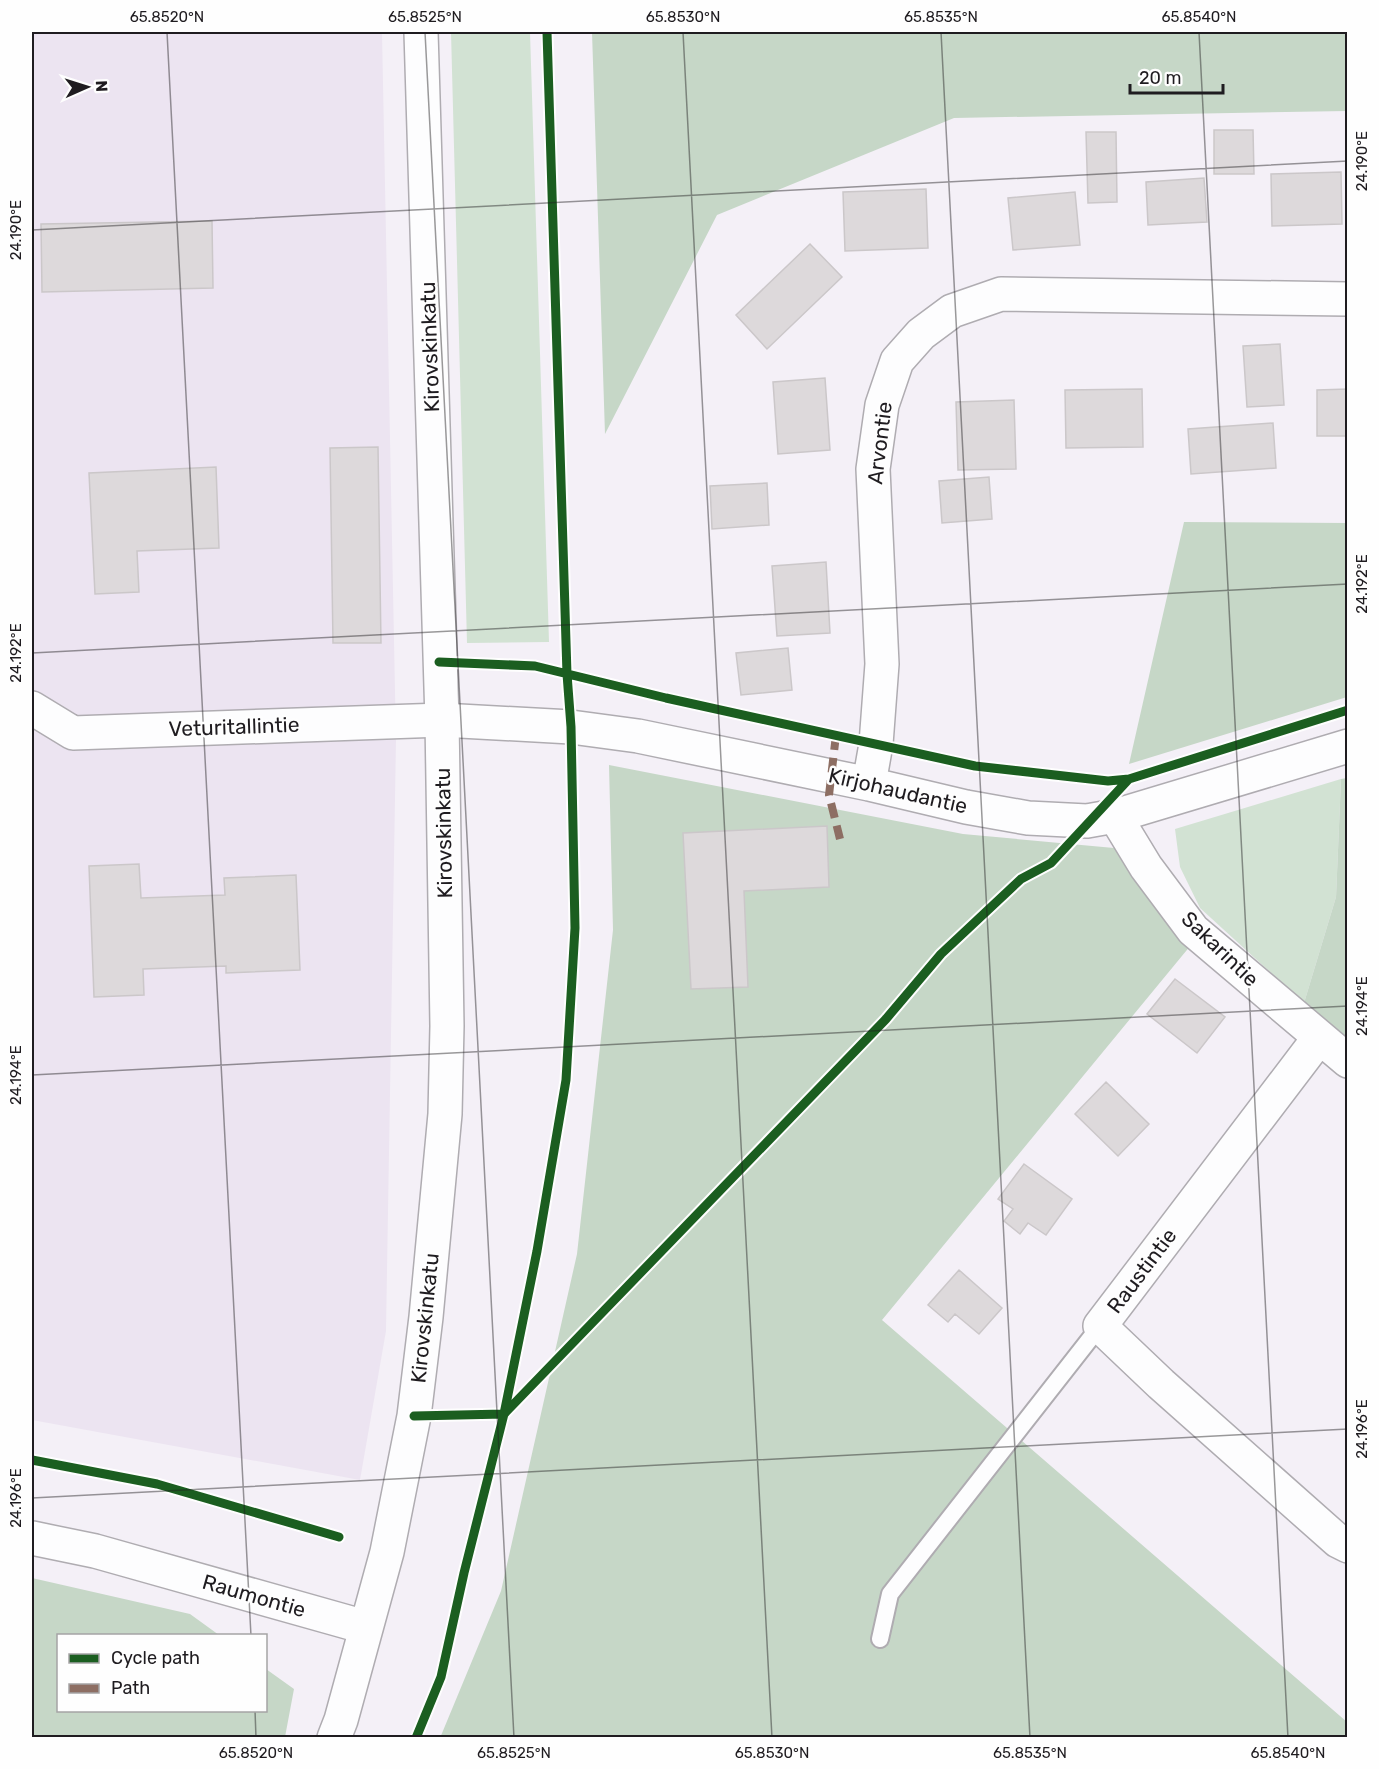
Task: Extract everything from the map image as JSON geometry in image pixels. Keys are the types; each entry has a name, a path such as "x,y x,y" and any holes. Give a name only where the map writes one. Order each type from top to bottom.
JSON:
{"street":[{"name":"Kirovskinkatu","path":"365,1627 387,1552 414,1416 446,1114 447,1026 442,720 421,32"},
{"name":"Arvontie","path":"869,784 876,744 882,664 873,469 882,405 893,372 897,362 921,334 952,311 1001,294 1347,299"},
{"name":"Veturitallintie","path":"32,708 73,733 442,720"},
{"name":"Kirjohaudantie","path":"442,720 571,727 638,736 869,784 966,807 1028,818 1087,821 1115,816 1347,746"},
{"name":"Sakarintie","path":"1115,816 1146,867 1193,930 1347,1061"},
{"name":"Raustintie","path":"1319,1038 1100,1326 1161,1384 1320,1526 1347,1546"},
{"name":"Raumontie","path":"32,1538 95,1551 365,1627"},
{"path":"334,1737 365,1627"}],"lane":[{"path":"880,1639 890,1594 1100,1326"}],"shaded area":[{"path":"32,32 382,32 396,741 386,1331 360,1480 32,1420"}],"green space":[{"path":"451,32 530,32 549,642 467,643"},
{"path":"592,32 1347,32 1347,111 954,118 717,215 605,434"},
{"path":"1184,522 1347,523 1347,697 1129,764"},
{"path":"609,765 963,834 1114,848 1130,843 1191,945 882,1320 1347,1722 1347,1737 440,1738 501,1591 577,1254 613,930"},
{"path":"1347,778 1347,1038 1304,1003 1336,897 1341,779"},
{"path":"1341,779 1336,897 1304,1003 1200,908 1180,867 1175,829"},
{"path":"32,1578 190,1614 218,1634 57,1634 57,1712 267,1712 267,1670 294,1689 285,1737 32,1737"}],"building":[{"path":"1214,130 1253,130 1254,174 1214,174"},
{"path":"1086,132 1116,132 1117,202 1088,203"},
{"path":"1341,172 1342,224 1272,226 1271,174"},
{"path":"1204,178 1207,222 1148,225 1146,182"},
{"path":"926,189 928,248 845,251 843,192"},
{"path":"1075,192 1080,245 1013,250 1008,198"},
{"path":"212,221 213,288 42,292 41,224"},
{"path":"810,244 842,277 767,349 736,315"},
{"path":"1280,344 1284,405 1247,407 1243,346"},
{"path":"825,378 830,450 778,454 773,382"},
{"path":"1142,389 1143,447 1066,448 1065,390"},
{"path":"1348,389 1348,436 1317,436 1317,390"},
{"path":"1014,400 1016,469 958,470 956,402"},
{"path":"1273,423 1276,468 1191,474 1188,429"},
{"path":"378,447 381,643 333,643 330,448"},
{"path":"216,467 219,548 137,551 139,592 95,594 89,473"},
{"path":"989,477 992,519 942,523 939,481"},
{"path":"767,483 769,525 712,529 710,486"},
{"path":"826,562 830,633 777,636 772,566"},
{"path":"788,648 792,690 741,695 736,653"},
{"path":"827,826 829,887 744,891 748,987 691,989 683,833"},
{"path":"139,864 141,898 225,895 224,878 296,875 300,970 226,973 226,966 143,969 144,995 94,997 89,866"},
{"path":"1175,979 1225,1017 1197,1053 1147,1014"},
{"path":"1106,1082 1149,1124 1118,1156 1075,1114"},
{"path":"1024,1164 1072,1199 1046,1235 1028,1223 1020,1234 1004,1221 1013,1209 998,1199"},
{"path":"959,1270 1002,1308 979,1334 955,1314 948,1322 928,1305"}],"marked path":[{"path":"836,735 829,795 840,839"}],"cycle path":[{"path":"416,1738 441,1677 464,1573 504,1414 537,1251 566,1080 575,928 571,727 567,674 547,32"},
{"path":"439,662 535,666 666,698 975,766 1108,781 1129,779 1348,710"},
{"path":"414,1416 504,1414 886,1019 941,954 1021,879 1051,863 1129,779"},
{"path":"32,1460 157,1484 339,1537"}]}
